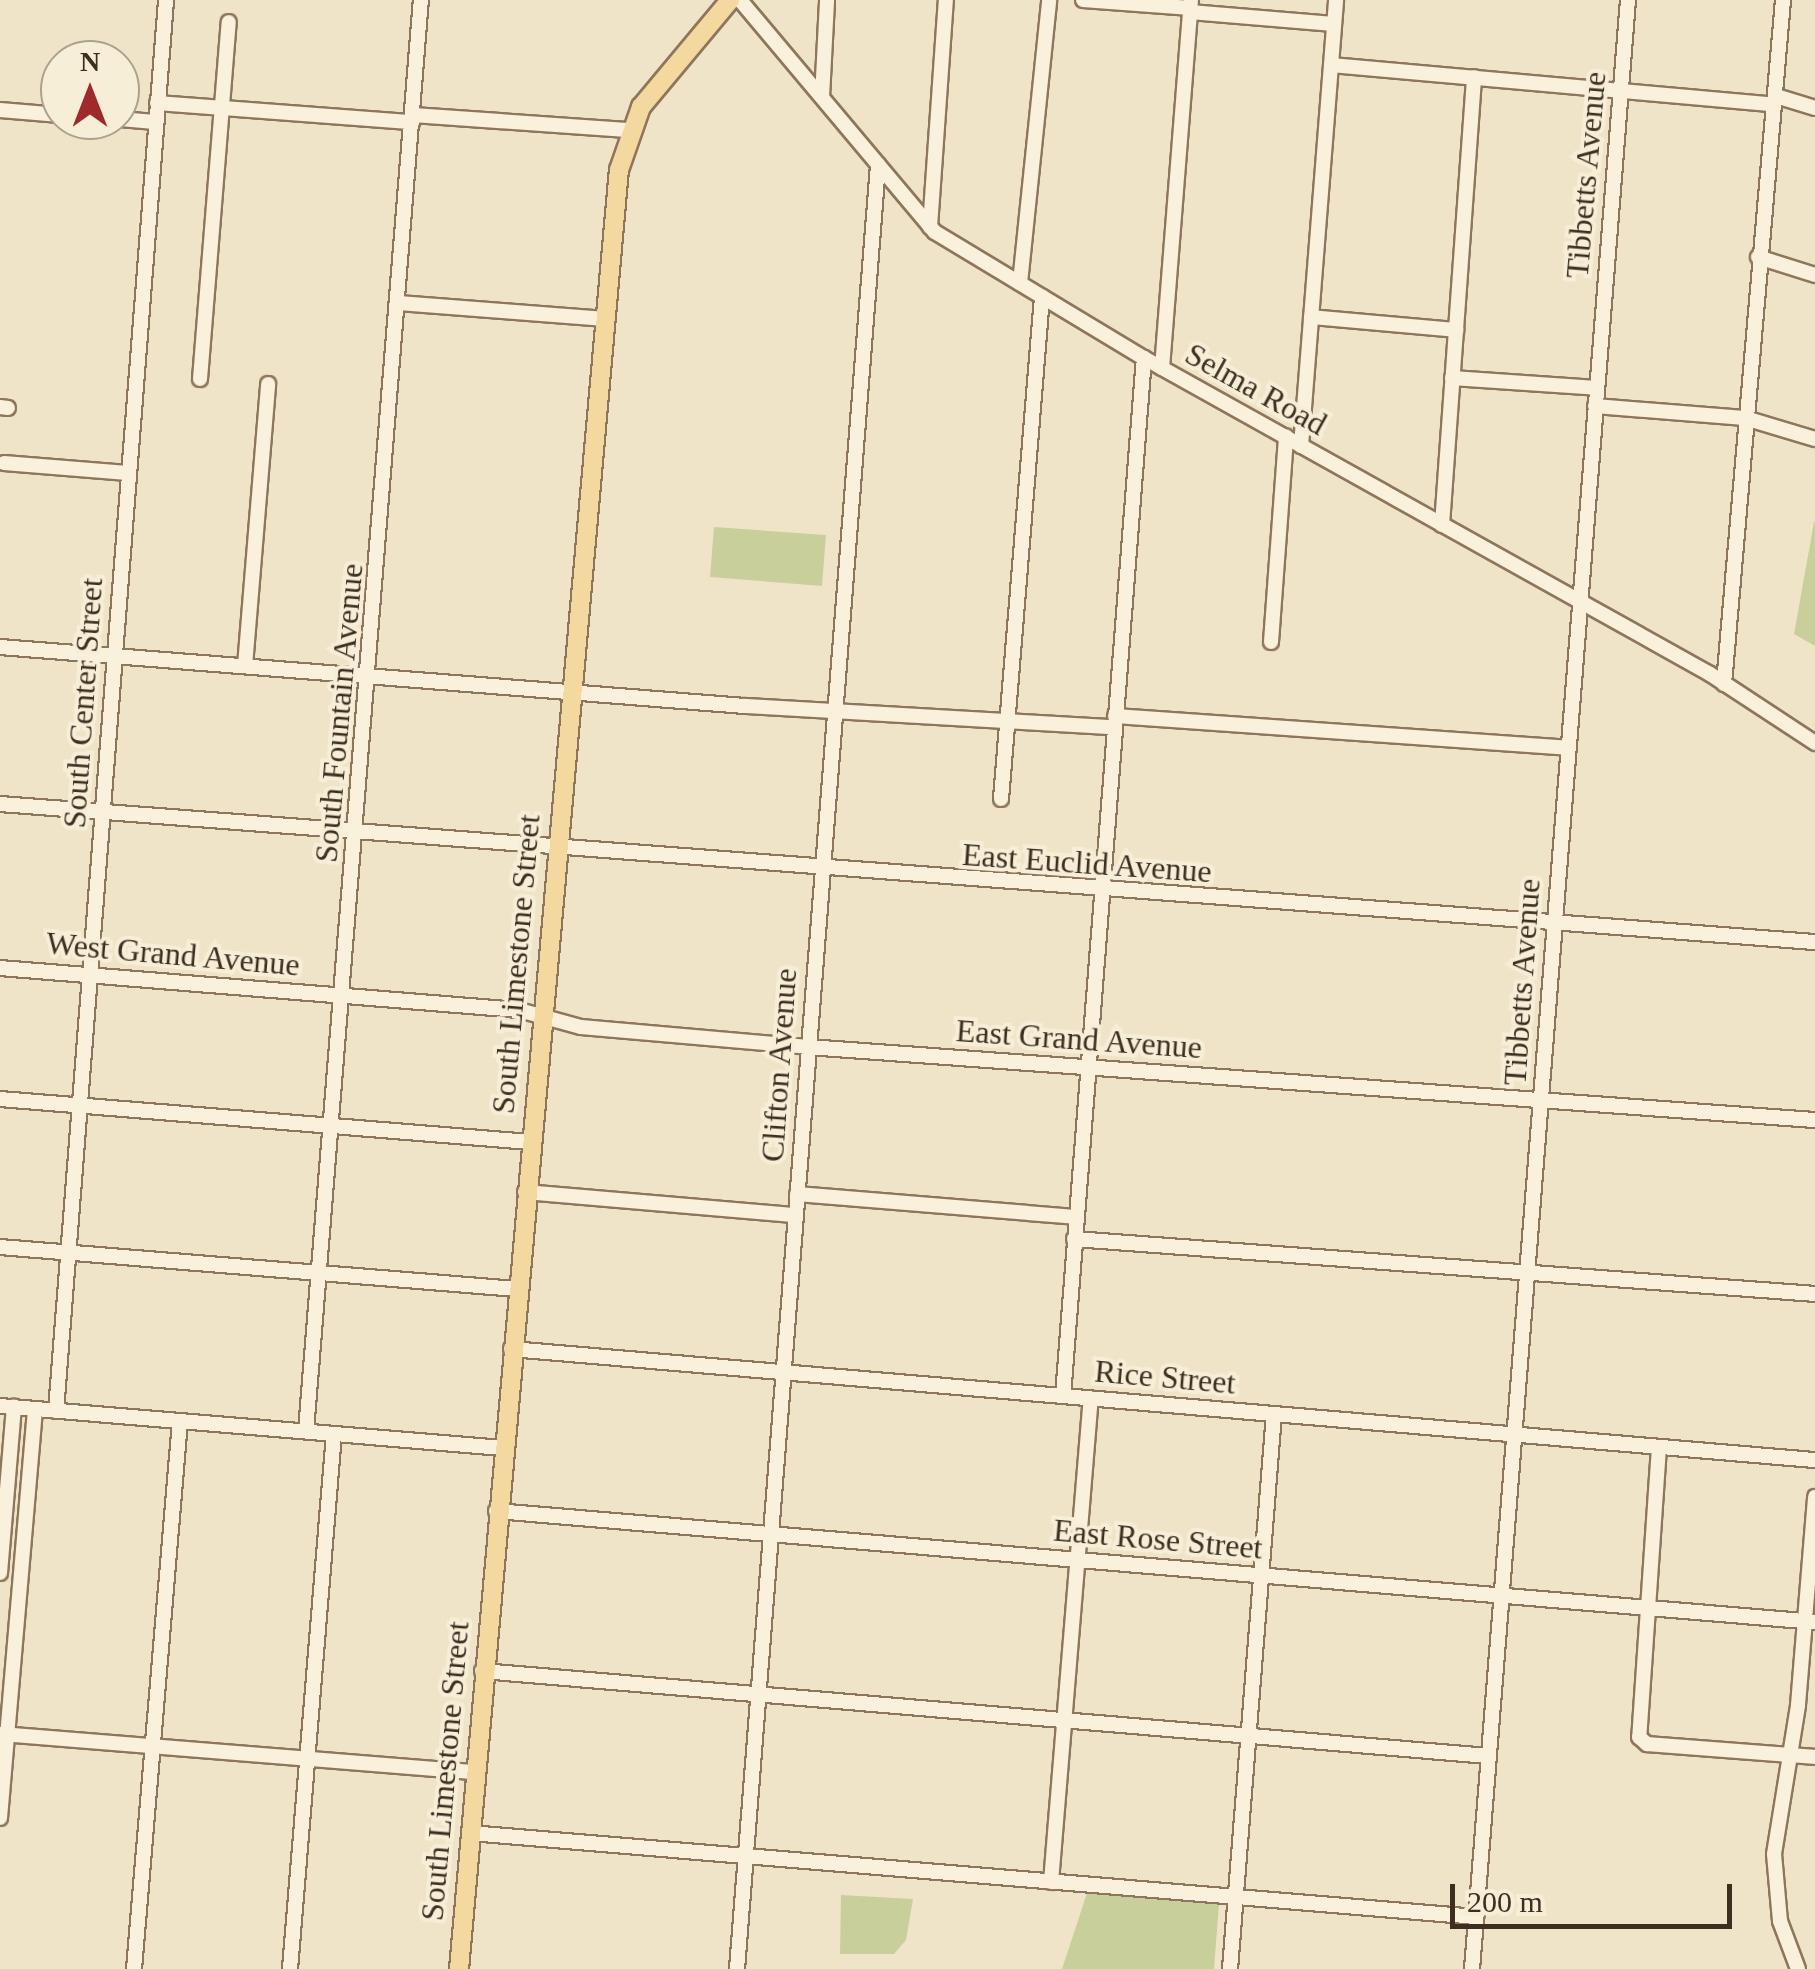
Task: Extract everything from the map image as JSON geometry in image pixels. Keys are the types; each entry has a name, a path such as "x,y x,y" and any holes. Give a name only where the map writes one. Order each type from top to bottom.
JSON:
{"main road":[{"name":"South Limestone Street","path":"459,1969 496,1511 618,170 630,130 666,70 730,0"}],"street":[{"name":"South Center Street","path":"56,1410 166,0"},
{"name":"South Fountain Avenue","path":"306,1431 370,676 421,0"},
{"name":"Selma Road","path":"740,0 930,227 1144,358 1724,684 1815,743"},
{"path":"822,97 827,0"},
{"path":"930,227 946,0"},
{"path":"1020,284 1048,0"},
{"path":"1083,0 1191,7 1334,24"},
{"path":"1301,446 1336,0"},
{"name":"Tibbetts Avenue","path":"1472,1969 1628,0"},
{"path":"1724,684 1783,0"},
{"path":"1162,368 1191,7"},
{"path":"200,379 229,22"},
{"path":"1331,65 1621,91 1774,100 1815,108"},
{"path":"1442,525 1474,77"},
{"path":"157,104 630,130"},
{"path":"0,110 40,113"},
{"path":"140,121 155,122"},
{"name":"Clifton Avenue","path":"737,1969 878,164"},
{"path":"1758,258 1815,275"},
{"path":"1002,799 1042,296"},
{"path":"399,303 605,319"},
{"path":"1311,317 1456,330"},
{"path":"1063,1396 1144,358"},
{"path":"1452,378 1597,388"},
{"path":"244,666 268,384"},
{"path":"1595,406 1744,418 1815,439"},
{"path":"1270,642 1286,437"},
{"path":"4,463 128,473"},
{"path":"0,646 834,712 1115,722 1568,748"},
{"name":"East Euclid Avenue","path":"0,804 1101,892 1815,942"},
{"name":"West Grand Avenue","path":"0,968 342,996"},
{"name":"East Grand Avenue","path":"342,996 518,1010 540,1018 808,1047 1815,1120"},
{"path":"0,1099 530,1142"},
{"path":"525,1192 796,1214"},
{"path":"797,1194 1075,1217"},
{"path":"1074,1239 1815,1294"},
{"path":"0,1248 516,1289"},
{"name":"Rice Street","path":"511,1349 1815,1460"},
{"path":"1051,1882 1091,1398"},
{"path":"0,1573 7,1406 502,1448"},
{"path":"0,1818 4,1734 35,1408"},
{"path":"1230,1969 1274,1414"},
{"path":"134,1969 180,1421"},
{"path":"290,1969 334,1434"},
{"path":"1659,1447 1638,1734 1647,1744 1815,1757"},
{"path":"1798,1969 1780,1921 1773,1876 1810,1622 1815,1497"},
{"name":"East Rose Street","path":"496,1511 1810,1622"},
{"path":"482,1671 1488,1756"},
{"path":"4,1734 474,1772"},
{"path":"470,1833 1476,1917"}],"green space":[{"path":"1815,522 1815,646 1794,634"},
{"path":"714,527 826,535 822,586 710,577"},
{"path":"1087,1893 1219,1904 1214,1969 1062,1969"},
{"path":"841,1895 913,1899 906,1940 894,1954 840,1954"}]}
